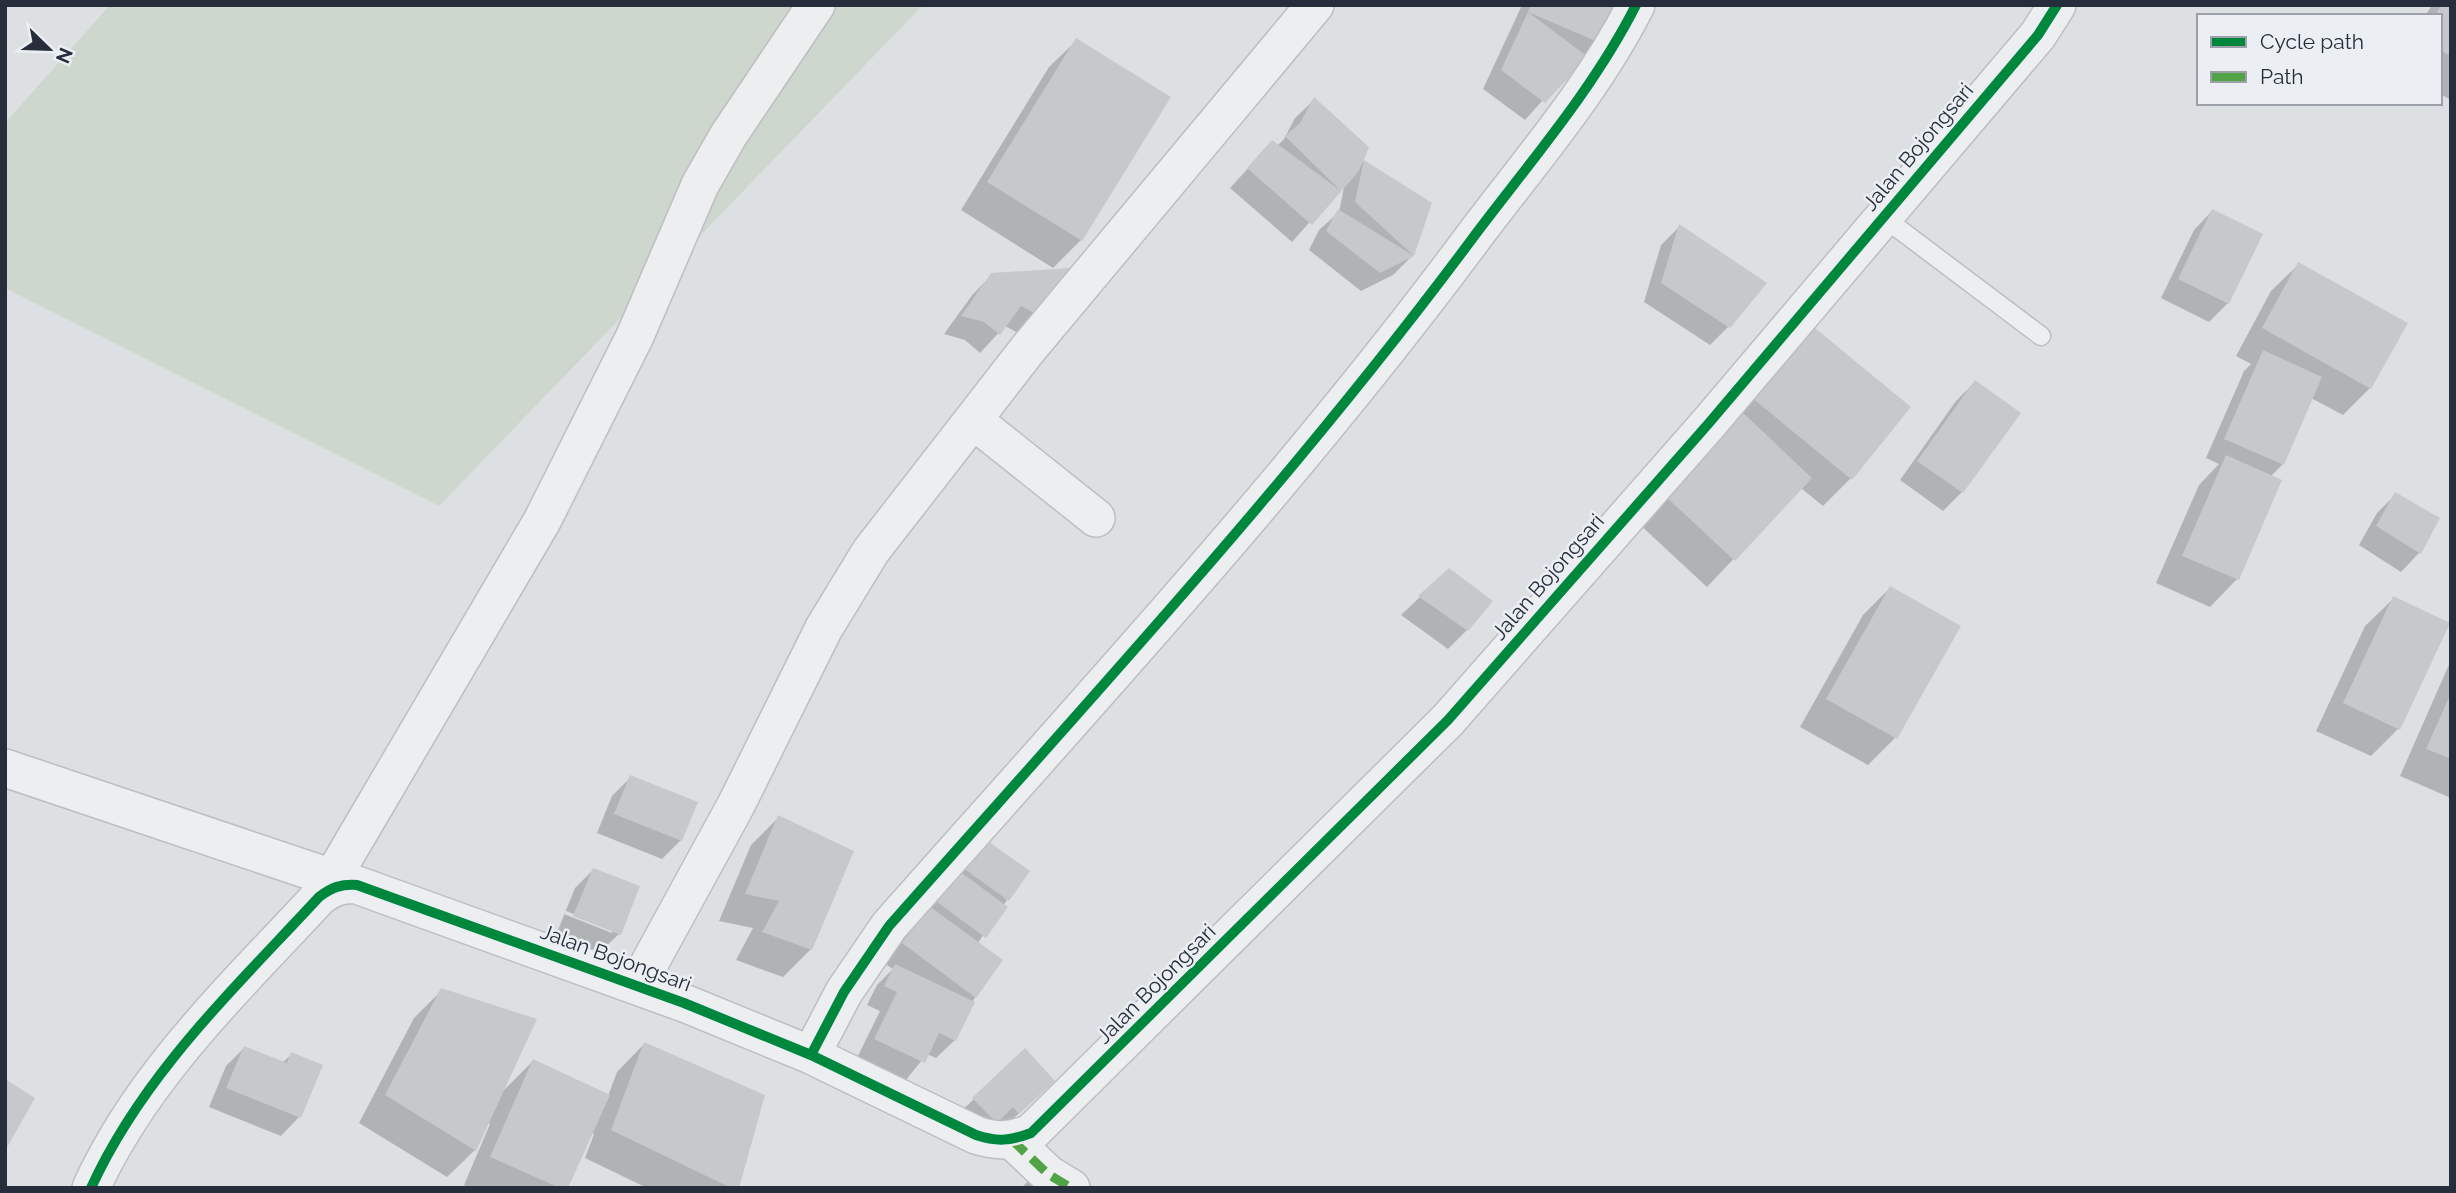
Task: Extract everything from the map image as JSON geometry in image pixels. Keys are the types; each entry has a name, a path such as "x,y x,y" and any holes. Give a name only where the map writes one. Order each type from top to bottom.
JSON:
{"street":[{"path":"91,1188 115,1137 177,1050 333,883 542,520 635,336 700,185 728,136 817,5"},
{"path":"637,986 736,805 824,628 871,551 1028,349 1315,5"},
{"path":"810,1055 844,992 889,926 1290,472 1408,326 1595,77 1636,5"},
{"name":"Jalan Bojongsari","path":"5,768 333,883 357,886 637,986 810,1055 976,1135 994,1141 1012,1140 1031,1133 1448,720 1709,423 2038,35 2057,5"},
{"path":"973,420 1096,518"},
{"path":"1012,1140 1048,1174 1071,1188"}],"lane":[{"path":"1883,217 2041,336"}],"shaded area":[{"path":"110,5 923,5 439,506 5,288 5,123"}],"building":[{"path":"1531,5 1621,5 1598,42 1528,12"},
{"path":"2441,5 2451,5 2451,56 2442,51 2442,14 2436,14"},
{"path":"1528,12 1588,57 1545,103 1501,70"},
{"path":"1076,38 1171,97 1082,241 987,182"},
{"path":"1314,97 1369,147 1358,172 1312,225 1247,168 1272,140 1341,191 1285,136 1300,123"},
{"path":"1364,160 1432,203 1414,256 1355,202"},
{"path":"1338,209 1414,256 1380,273 1326,231"},
{"path":"2212,209 2263,234 2229,304 2178,279"},
{"path":"1679,224 1767,283 1730,328 1661,283"},
{"path":"2298,262 2408,323 2371,389 2262,328"},
{"path":"1070,268 1038,315 1021,306 1000,335 984,322 961,316 991,273"},
{"path":"1810,324 1911,407 1852,480 1751,397"},
{"path":"2263,350 2322,377 2284,465 2224,439"},
{"path":"1975,380 2021,413 1963,493 1917,461"},
{"path":"1741,411 1812,478 1735,561 1664,495"},
{"path":"2226,455 2282,480 2239,580 2182,556"},
{"path":"2395,492 2440,518 2421,554 2376,526"},
{"path":"1449,568 1493,601 1468,631 1418,596"},
{"path":"1890,586 1961,626 1897,739 1826,699"},
{"path":"2393,596 2450,623 2400,730 2343,703"},
{"path":"2451,693 2451,759 2426,749"},
{"path":"630,775 698,802 682,841 614,814"},
{"path":"778,815 854,851 812,950 762,932 779,901 745,894"},
{"path":"985,839 1030,871 1009,901 963,868"},
{"path":"593,868 640,886 621,935 573,916"},
{"path":"959,871 1008,907 986,938 937,902"},
{"path":"929,906 1003,960 976,998 902,943"},
{"path":"895,964 975,1002 956,1041 939,1033 925,1063 874,1039 897,992 884,986"},
{"path":"441,988 537,1019 476,1151 385,1095"},
{"path":"644,1042 765,1095 739,1188 731,1188 611,1130"},
{"path":"244,1046 287,1063 291,1052 323,1065 301,1118 226,1088"},
{"path":"1025,1048 1055,1081 1019,1114 1013,1107 997,1123 972,1098"},
{"path":"533,1059 610,1095 568,1188 560,1188 490,1157"},
{"path":"5,1079 35,1098 5,1151"}],"marked path":[{"path":"1012,1140 1048,1174 1071,1188"}],"cycle path":[{"path":"811,1055 844,992 889,926 1114,673 1333,416 1559,125 1600,67 1636,5"},
{"path":"91,1188 112,1146 137,1107 193,1034 319,897 346,885 357,885 684,1003 811,1055 976,1135 1003,1140 1031,1133 1448,720 1709,423 2038,35 2057,5"}]}
